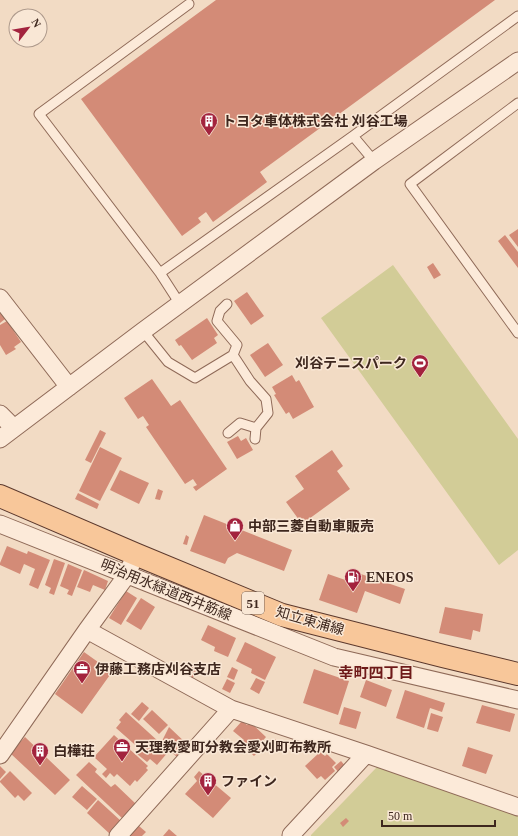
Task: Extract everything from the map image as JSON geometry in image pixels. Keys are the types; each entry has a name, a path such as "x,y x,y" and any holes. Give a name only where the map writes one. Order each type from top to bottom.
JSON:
{"main road":[{"name":"知立東浦線","path":"0,496 282,615 518,674"}],"street":[{"path":"0,439 143,331 374,161 518,61"},
{"path":"0,298 69,387"},
{"path":"0,414 14,428"},
{"name":"明治用水緑道西井筋線","path":"0,524 334,657 518,700"},
{"path":"0,754 127,575 135,554"},
{"path":"87,630 231,709 366,754 518,808"},
{"path":"118,836 231,709"},
{"path":"291,836 366,754"}],"lane":[{"path":"180,304 160,273 39,114 189,4"},
{"path":"160,273 353,136 518,16"},
{"path":"518,103 410,184 518,333"},
{"path":"353,136 374,161"},
{"path":"143,331 168,362 195,378 233,355 237,345 216,321 220,311 227,304"},
{"path":"233,355 250,381 266,399 268,413 256,428 255,440"},
{"path":"228,433 240,423 256,428"}],"shaded area":[{"name":"刈谷テニスパーク","path":"393,265 518,439 518,550 499,565 321,318"},
{"path":"377,767 518,815 518,836 311,836"}],"building":[{"name":"トヨタ車体株式会社 刈谷工場","path":"216,0 495,0 260,172 267,182 213,222 206,212 198,218 201,222 182,236 81,99"},
{"path":"518,229 518,247 509,235"},
{"path":"505,235 518,252 518,268 498,241"},
{"path":"433,263 441,275 434,279 427,267"},
{"path":"247,292 264,316 251,325 234,301"},
{"path":"0,313 5,319 0,323"},
{"path":"207,318 218,335 214,338 217,343 192,360 181,345 179,346 175,340"},
{"path":"7,321 21,342 14,347 16,349 6,355 0,345 0,325"},
{"path":"268,343 283,365 265,377 250,355"},
{"path":"292,375 296,382 299,380 314,407 293,419 289,412 286,414 274,395 276,394 272,387"},
{"path":"152,379 171,406 180,400 227,469 196,491 193,487 197,485 193,479 185,484 146,427 149,425 143,416 138,419 124,398"},
{"path":"100,430 106,433 91,463 85,460"},
{"path":"238,436 241,441 246,438 253,450 237,459 227,442"},
{"path":"100,447 122,458 100,501 79,491"},
{"path":"332,450 343,466 337,471 350,489 302,524 286,502 304,489 295,476"},
{"path":"120,470 149,483 139,504 110,490"},
{"path":"158,489 163,491 160,500 155,499"},
{"path":"78,493 99,504 97,509 75,499"},
{"path":"204,515 292,550 284,571 237,553 228,558 225,564 190,551"},
{"path":"186,535 189,537 187,545 183,544"},
{"path":"7,546 27,554 28,551 50,560 38,589 29,585 35,569 24,564 20,574 0,565"},
{"path":"54,559 65,563 54,595 49,593 51,588 45,585"},
{"path":"68,564 82,570 72,596 67,594 69,590 60,586"},
{"path":"84,570 108,581 105,590 93,585 90,592 77,587"},
{"path":"358,573 405,589 400,604 365,591 357,613 319,600 328,574 354,583"},
{"path":"126,591 137,598 121,625 109,618"},
{"path":"141,598 155,607 141,630 126,621"},
{"path":"445,607 483,614 480,632 473,630 471,640 439,633"},
{"path":"208,625 236,638 228,657 214,651 215,647 201,640"},
{"path":"245,642 276,657 265,680 251,673 252,669 236,661"},
{"path":"84,652 112,672 82,714 55,694"},
{"path":"189,663 198,668 193,678 184,673"},
{"path":"232,667 238,670 234,680 227,677"},
{"path":"314,669 349,681 338,715 303,703"},
{"path":"256,678 265,682 259,694 250,689"},
{"path":"227,679 235,683 230,693 222,689"},
{"path":"366,680 392,690 386,707 360,697"},
{"path":"405,690 445,703 442,712 430,708 424,728 396,718"},
{"path":"142,702 149,708 139,721 131,714"},
{"path":"482,705 515,714 510,732 476,723"},
{"path":"344,707 361,712 356,729 339,724"},
{"path":"152,710 168,725 159,734 143,719"},
{"path":"126,712 169,751 157,765 150,759 147,762 137,754 141,750 116,728 121,722 119,720"},
{"path":"431,713 443,717 438,732 427,729"},
{"path":"242,721 247,725 250,722 266,737 258,746 261,749 254,756 241,743 244,740 233,731"},
{"path":"169,727 188,745 177,757 161,743"},
{"path":"114,735 148,766 146,768 148,770 137,782 135,780 130,786 117,774 114,777 110,773 106,778 102,774 107,769 94,757"},
{"name":"白樺荘","path":"25,737 70,780 55,795 10,753"},
{"path":"275,739 281,744 271,754 266,749"},
{"path":"468,747 493,755 486,774 462,766"},
{"path":"320,752 325,756 327,754 336,763 332,767 335,771 325,780 321,776 317,779 305,766"},
{"path":"341,761 347,768 340,774 334,767"},
{"path":"89,762 97,769 95,772 111,787 115,784 136,804 123,819 76,775"},
{"path":"0,766 6,772 0,779"},
{"path":"10,771 32,793 24,801 18,795 15,798 0,782"},
{"name":"ファイン","path":"199,771 231,798 213,818 185,794 197,781 194,777"},
{"path":"82,786 97,799 87,810 72,797"},
{"path":"98,800 121,821 110,834 87,813"},
{"path":"346,818 349,821 343,827 340,823"},
{"path":"139,826 146,832 142,836 129,836"},
{"path":"169,829 177,836 163,836"}],"place":[{"name":"トヨタ車体株式会社 刈谷工場","path":"209,136"},
{"name":"刈谷テニスパーク","path":"420,378"},
{"name":"中部三菱自動車販売","path":"235,541"},
{"name":"ENEOS","path":"353,592"},
{"name":"伊藤工務店刈谷支店","path":"82,684"},
{"name":"天理教愛町分教会愛刈町布教所","path":"122,762"},
{"name":"白樺荘","path":"40,766"},
{"name":"ファイン","path":"208,796"}],"district":[{"name":"幸町四丁目","path":"376,673"}]}
